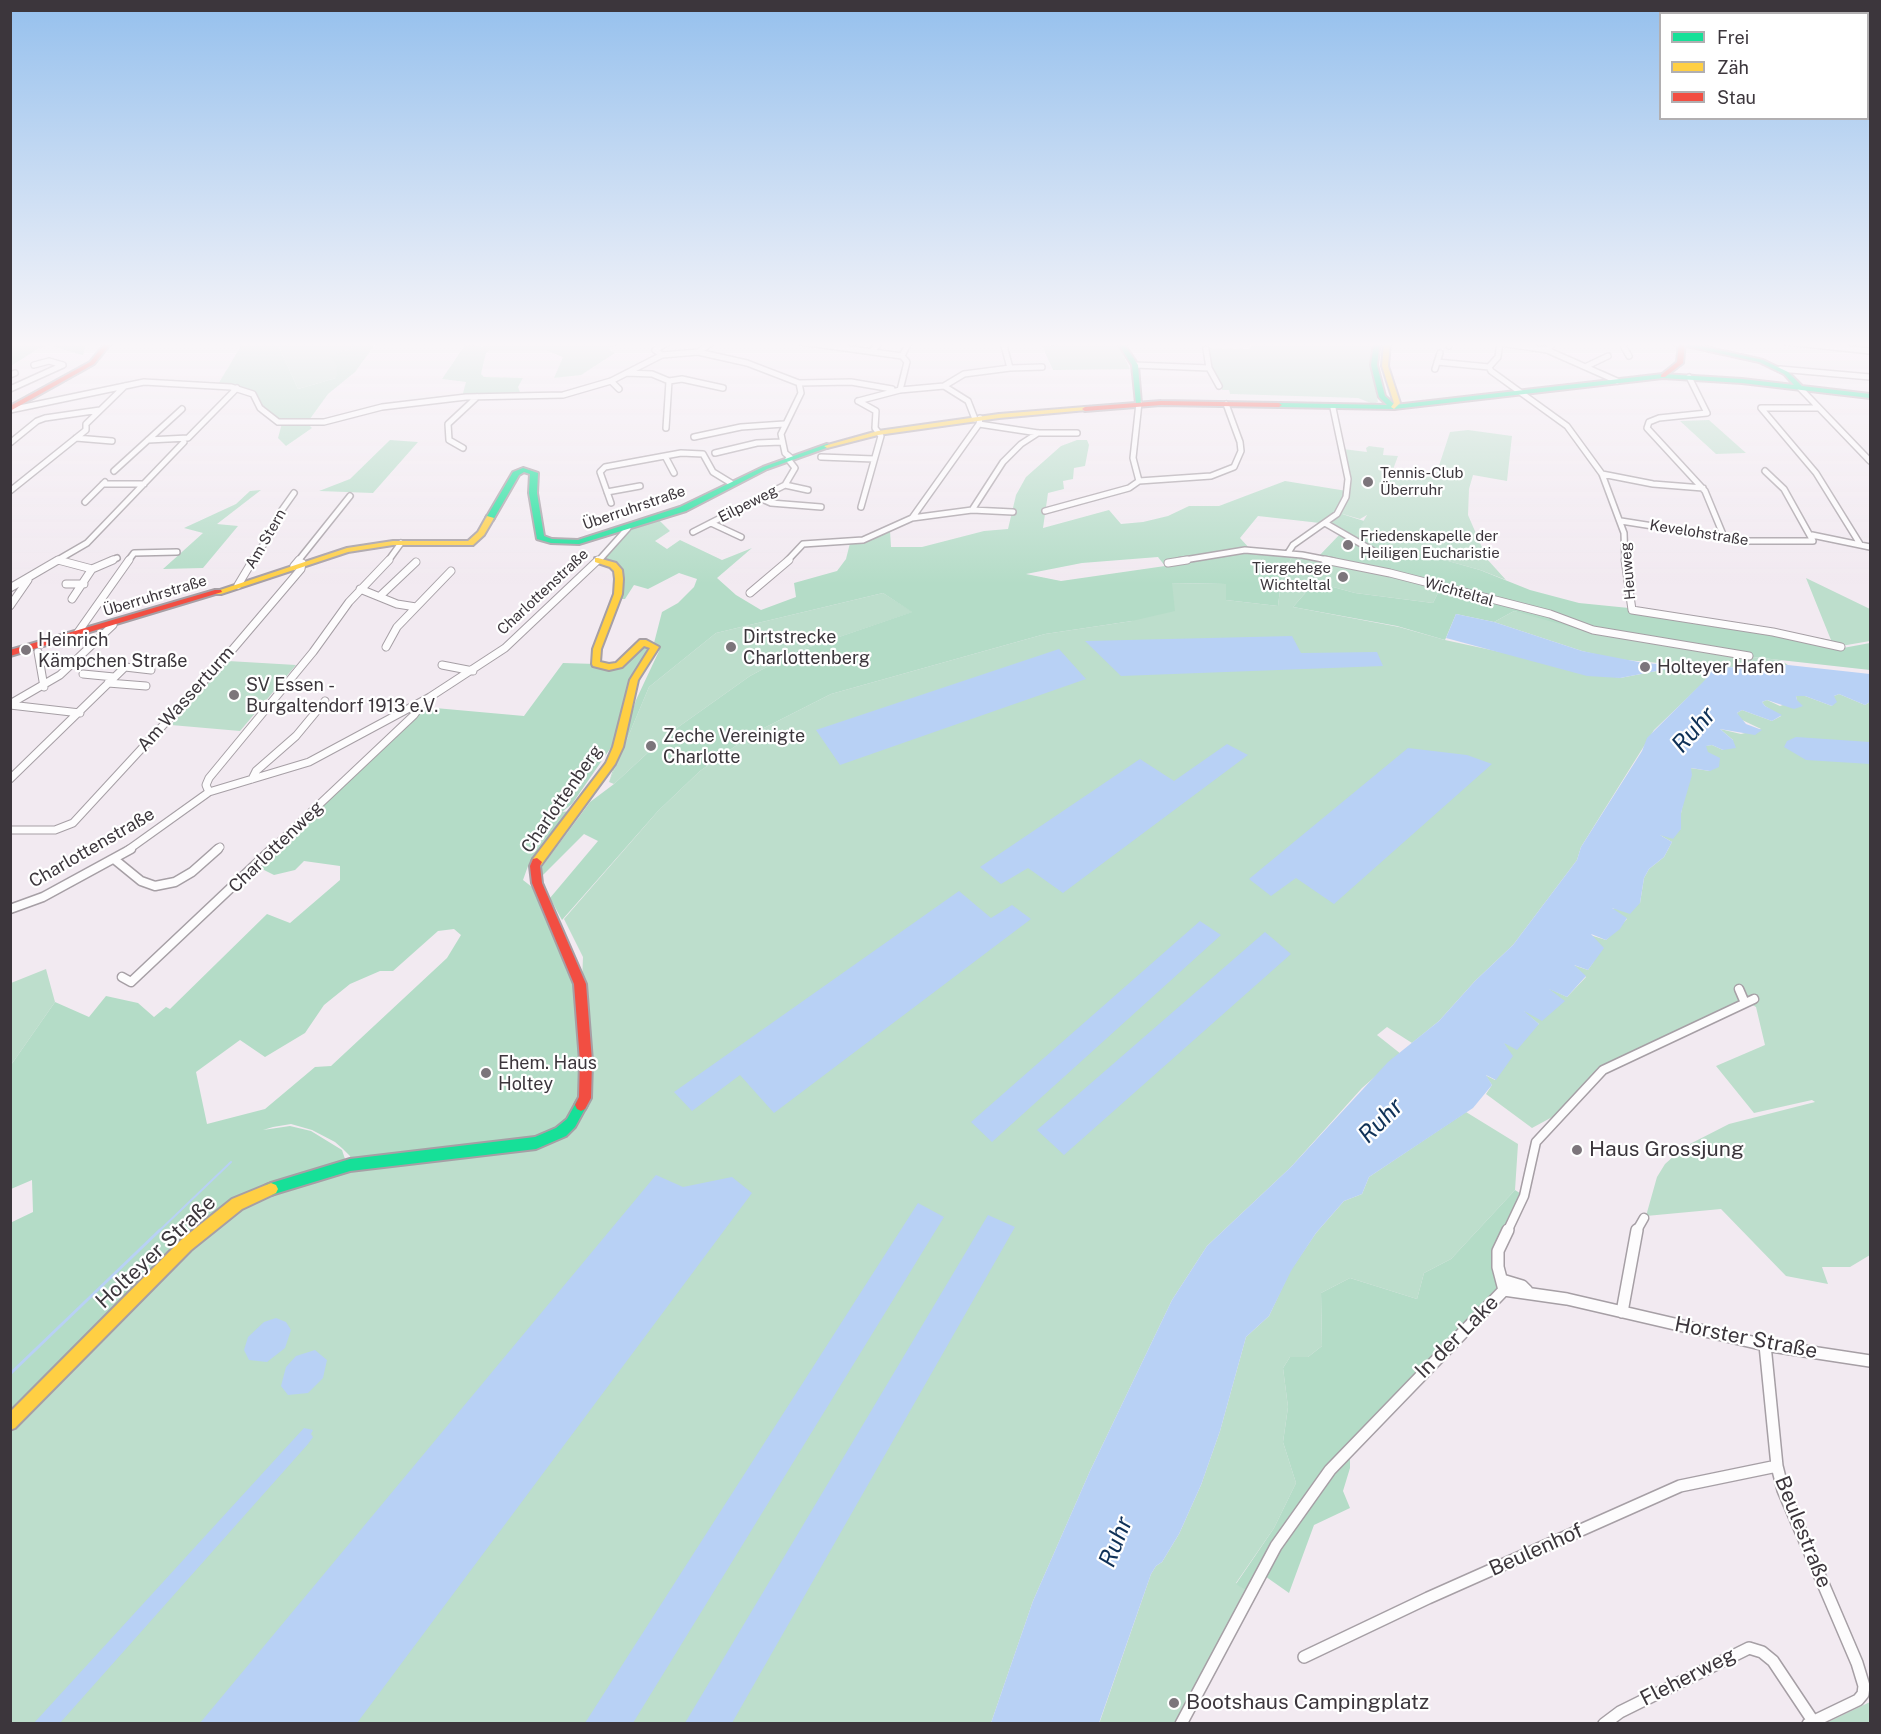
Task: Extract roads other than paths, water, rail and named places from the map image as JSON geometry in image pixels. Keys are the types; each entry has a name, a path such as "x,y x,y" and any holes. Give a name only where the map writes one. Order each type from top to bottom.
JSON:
{"main road":[{"name":"Überruhrstraße","path":"10,653 113,625 298,564 361,547 401,543 465,544 476,540 508,492 516,474 525,470 534,473 533,494 541,538 583,542 683,509 731,483 789,459 878,433 956,423"},
{"name":"Charlottenberg","path":"571,1123 585,1098 586,1061 580,984 537,883 535,866 543,852 610,764 618,747 634,680 655,647 653,644 643,642 637,645 619,665 609,668 596,664 597,649 618,594 619,579 618,570 600,559"},
{"name":"Holteyer Straße","path":"10,1423 186,1245 237,1204 281,1185 350,1165 536,1143 561,1132 571,1123"}],"street":[{"path":"10,443 38,423"},
{"path":"10,491 86,430 87,423"},
{"path":"114,471 167,423"},
{"path":"148,440 188,438 203,423"},
{"path":"449,423 449,440 463,448"},
{"path":"666,423 666,428"},
{"path":"861,507 881,436 878,433 877,423"},
{"path":"912,518 976,423"},
{"path":"991,423 1038,433 1077,433"},
{"path":"1137,423 1133,458 1138,481"},
{"path":"1045,511 1129,488 1138,481 1212,476 1233,467 1241,451 1233,423"},
{"path":"1288,552 1344,504 1348,479 1336,423"},
{"name":"Heuweg","path":"1563,423 1584,446 1602,474 1621,521 1626,581 1632,610 1773,632 1841,647"},
{"path":"1649,423 1647,428 1703,488 1712,502 1724,537"},
{"path":"1774,423 1816,473 1860,544"},
{"path":"1833,423 1870,461"},
{"path":"694,437 741,427 784,424 781,442 789,459"},
{"path":"972,510 1003,462 1021,444 1038,433"},
{"path":"76,438 112,441"},
{"path":"10,588 58,561 92,538 184,442"},
{"path":"715,453 757,443 781,442"},
{"path":"611,503 600,472 605,467 665,456 692,452 703,454 707,457 713,472 731,483"},
{"path":"665,456 674,473"},
{"path":"821,457 874,459"},
{"name":"Eilpeweg","path":"693,532 784,485 795,468 789,459"},
{"path":"1765,471 1784,489 1812,538"},
{"path":"1602,474 1653,484 1703,488"},
{"path":"85,502 104,483 144,484"},
{"name":"Eilpeweg","path":"784,485 808,490"},
{"path":"607,492 639,486"},
{"name":"Am Stern","path":"238,585 294,493"},
{"name":"Am Wasserturm","path":"10,830 63,828 73,823 227,656 301,569 298,564 350,496"},
{"path":"760,498 771,503 821,507"},
{"path":"750,593 784,565 803,544 862,540 912,518 972,510 1013,512"},
{"name":"Kevelohstraße","path":"1621,521 1756,542 1786,538 1812,538 1870,547"},
{"name":"Eilpeweg","path":"711,523 741,537"},
{"path":"1324,523 1377,553"},
{"name":"Charlottenstraße","path":"10,909 43,897 114,859 151,836 209,792 318,759 424,701 473,671 505,648 600,559 628,528"},
{"path":"209,792 206,785 209,778 314,652 360,589 395,554 401,543"},
{"name":"Wichteltal","path":"1168,563 1245,550 1288,552 1371,568 1508,606 1550,614 1593,630 1749,656"},
{"path":"76,635 134,553 177,552"},
{"path":"58,561 92,569 117,558"},
{"path":"380,596 416,562"},
{"path":"72,599 92,569"},
{"path":"386,647 397,627 451,571"},
{"path":"10,606 31,577"},
{"path":"66,585 84,584"},
{"path":"360,589 397,604 416,607"},
{"path":"10,704 44,687 100,640 113,625"},
{"path":"38,652 41,681 44,687"},
{"path":"441,665 473,671"},
{"path":"10,779 80,713 124,667 151,670"},
{"path":"83,674 114,677"},
{"path":"108,683 146,686"},
{"path":"252,779 256,771 296,736 325,701"},
{"name":"Charlottenweg","path":"122,977 131,982 414,715 422,707 424,701"},
{"path":"10,704 15,707 80,713"},
{"path":"114,859 141,881 155,886 175,882 192,872 220,847"},
{"name":"In der Lake","path":"1181,1724 1276,1546 1330,1470 1503,1285 1498,1267 1498,1251 1524,1196 1536,1142 1603,1070 1750,1001 1739,989"},
{"path":"1622,1312 1637,1228 1642,1225 1644,1218"},
{"name":"Horster Straße","path":"1503,1285 1513,1292 1527,1291 1765,1345 1870,1361"},
{"name":"Beulestraße","path":"1765,1345 1777,1466 1783,1490 1862,1676 1863,1694 1848,1705"},
{"name":"Beulenhof","path":"1304,1657 1428,1598 1680,1485 1777,1466"},
{"name":"Fleherweg","path":"1604,1724 1658,1692 1749,1648 1762,1652 1773,1661 1811,1722 1848,1705"}],"water":[{"name":"Ruhr","path":"1456,614 1494,622 1582,651 1644,663 1713,668 1788,665 1870,674 1870,702 1865,705 1839,694 1834,696 1837,702 1832,706 1805,696 1796,696 1803,706 1794,709 1767,700 1762,702 1765,706 1782,715 1772,721 1742,710 1737,713 1746,724 1762,730 1755,735 1720,729 1733,740 1736,748 1723,750 1712,745 1706,746 1708,752 1720,758 1719,767 1710,771 1691,768 1692,775 1681,813 1681,829 1673,839 1660,835 1672,842 1664,857 1649,869 1644,878 1640,903 1630,914 1612,908 1627,918 1620,929 1606,940 1591,934 1604,948 1588,970 1574,965 1586,976 1567,997 1549,989 1565,1001 1542,1021 1524,1011 1539,1024 1517,1050 1504,1043 1513,1056 1496,1080 1486,1075 1492,1085 1473,1108 1369,1177 1362,1194 1344,1201 1316,1233 1291,1271 1269,1316 1246,1337 1220,1431 1201,1485 1179,1534 1162,1562 1151,1574 1099,1723 991,1723 1033,1601 1090,1471 1172,1300 1207,1246 1291,1167 1388,1062 1439,1021 1475,981 1513,945 1577,860 1581,847 1642,751 1647,738 1706,679 1707,674 1692,669 1667,669 1620,678 1587,676 1446,638"},
{"path":"1292,636 1301,653 1377,652 1383,666 1121,676 1085,641"},
{"path":"1059,649 1086,679 840,765 816,730"},
{"path":"1796,737 1870,742 1870,764 1806,760 1784,747 1787,741"},
{"path":"1227,744 1248,755 1063,893 1028,868 1001,884 980,867 1140,759 1174,781"},
{"path":"1408,748 1467,755 1492,764 1334,904 1296,878 1271,896 1249,879"},
{"path":"959,891 991,918 1012,905 1031,919 774,1113 740,1075 692,1111 674,1092"},
{"path":"1200,921 1221,935 992,1142 971,1122"},
{"path":"1265,932 1291,954 1064,1155 1037,1130"},
{"path":"656,1175 683,1187 732,1177 752,1193 357,1723 200,1723"},
{"path":"918,1203 944,1217 633,1723 585,1723"},
{"path":"988,1215 1015,1227 732,1723 685,1723"},
{"path":"276,1318 286,1322 291,1330 285,1348 267,1362 249,1360 244,1350 248,1337 264,1322"},
{"path":"315,1350 327,1360 323,1378 308,1393 288,1395 281,1386 286,1367 296,1356"},
{"path":"304,1428 313,1430 311,1434 313,1437 308,1444 60,1723 34,1723"}],"waterway":[{"path":"158,1232 231,1162"},
{"path":"10,1374 160,1230"}],"place":[{"name":"Tennis-Club Überruhr","path":"1368,482"},
{"name":"Friedenskapelle der Heiligen Eucharistie","path":"1348,545"},
{"name":"Tiergehege Wichteltal","path":"1343,577"},
{"name":"Dirtstrecke Charlottenberg","path":"731,647"},
{"name":"Heinrich Kämpchen Straße","path":"26,650"},
{"name":"Holteyer Hafen","path":"1645,667"},
{"name":"SV Essen - Burgaltendorf 1913 e.V.","path":"234,695"},
{"name":"Zeche Vereinigte Charlotte","path":"651,746"},
{"name":"Ehem. Haus Holtey","path":"486,1073"},
{"name":"Haus Grossjung","path":"1577,1150"},
{"name":"Bootshaus Campingplatz","path":"1174,1703"}]}
